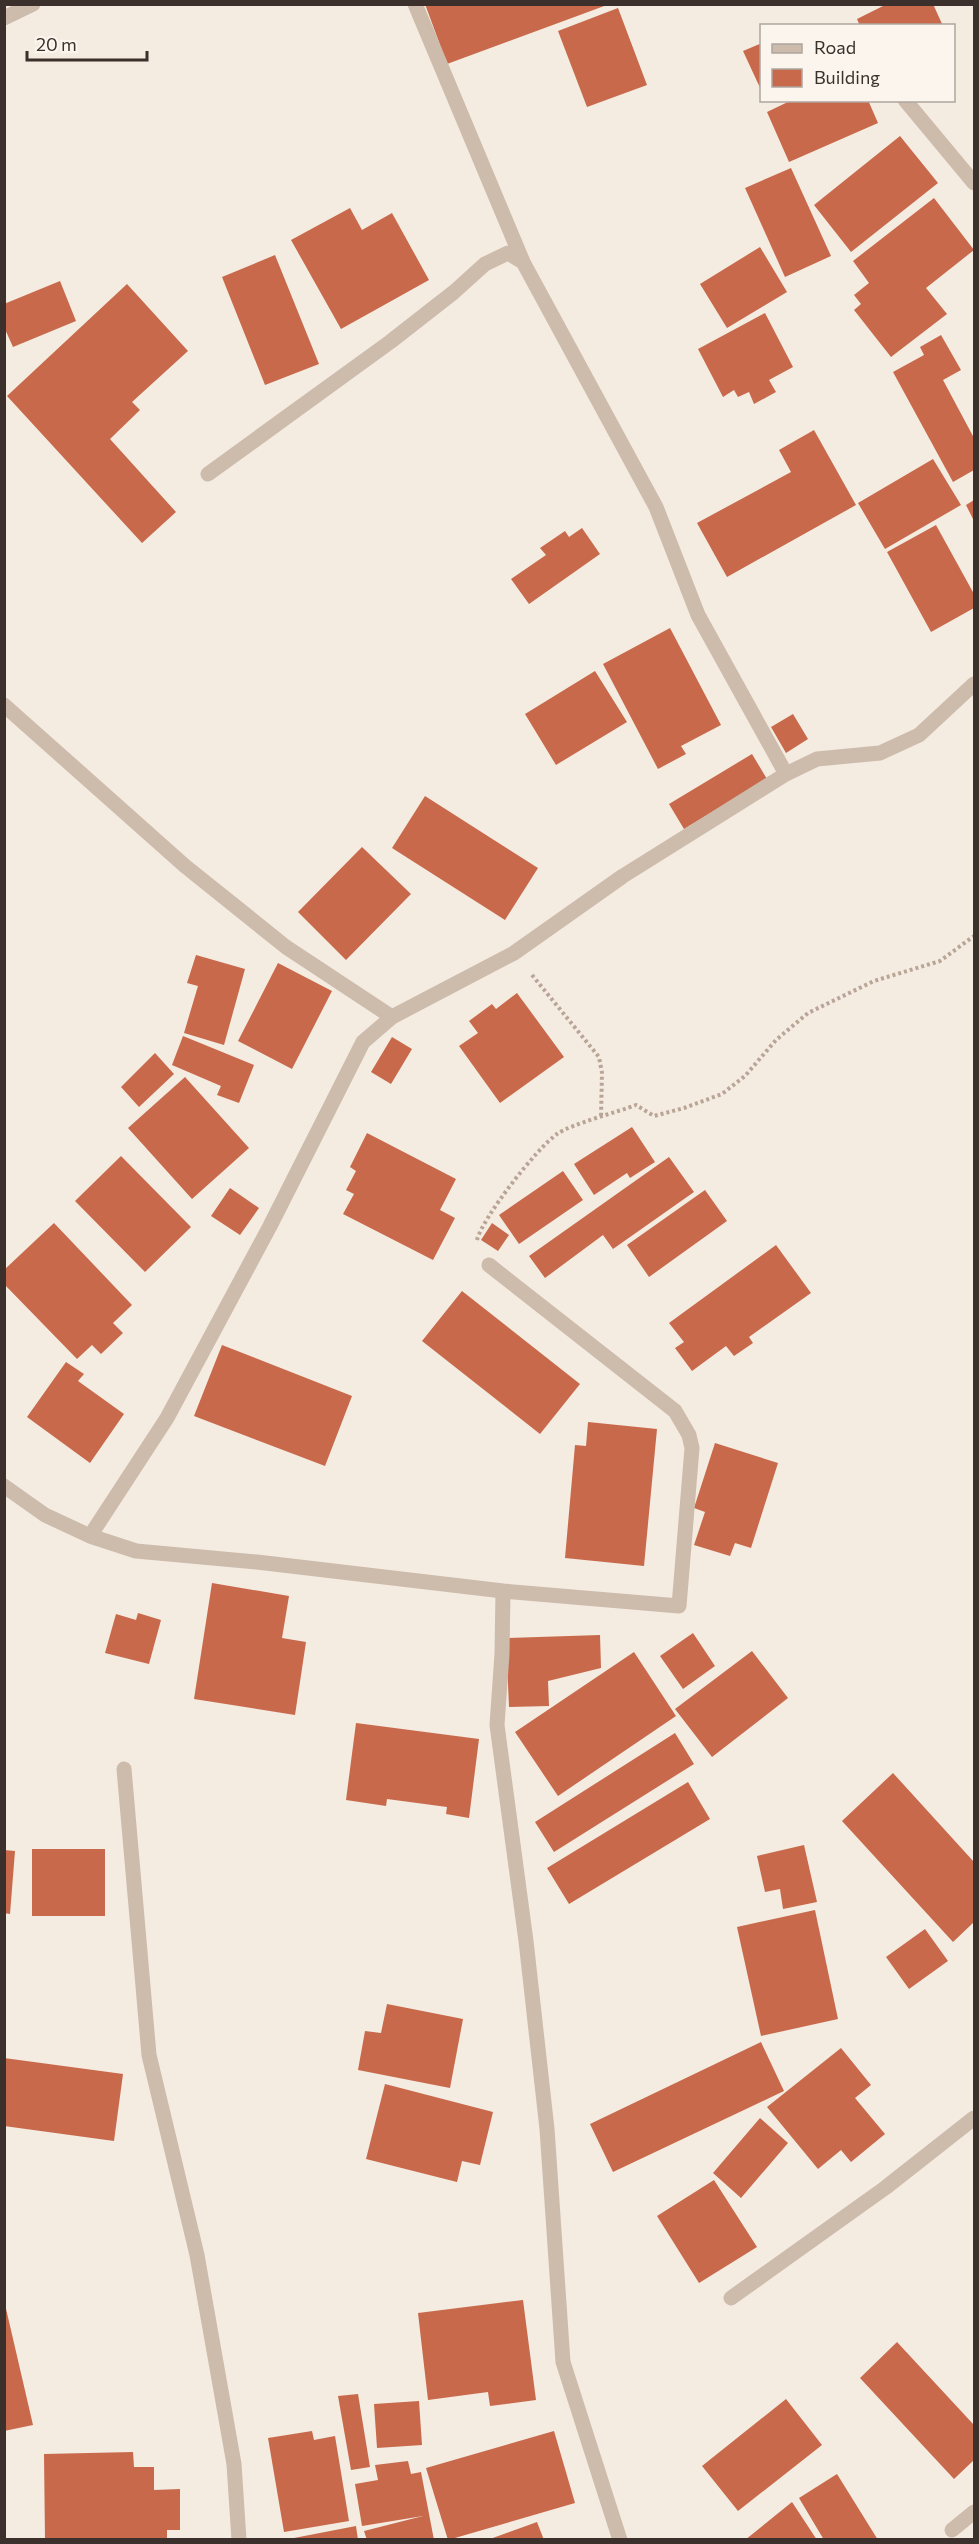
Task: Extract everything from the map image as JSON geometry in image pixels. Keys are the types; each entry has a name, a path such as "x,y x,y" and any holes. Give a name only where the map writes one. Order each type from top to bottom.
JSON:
{"street":[{"path":"4,18 33,4"},
{"path":"415,4 523,262 656,507 698,615 786,774"},
{"path":"907,102 975,183"},
{"path":"208,474 390,342 454,292 485,264 508,253 523,262"},
{"path":"90,1536 167,1418 270,1226 363,1042 392,1017 514,953 623,876 786,774 818,759 879,753 919,735 975,684"},
{"path":"4,705 185,866 276,939 392,1017"},
{"path":"4,1486 45,1515 90,1536 136,1551 257,1562 503,1591 679,1606 692,1448 689,1435 675,1411 489,1265"},
{"path":"503,1591 502,1654 497,1725 526,1941 547,2130 563,2362 620,2540"},
{"path":"124,1769 149,2055 197,2255 234,2464 239,2540"},
{"path":"731,2298 885,2188 975,2118"},
{"path":"952,2530 975,2512"}],"path":[{"path":"489,1265 476,1249 477,1237 531,1159 559,1132 636,1105 654,1116 722,1094 745,1076 776,1040 808,1013 874,981 940,961 975,936"},
{"path":"514,953 599,1057 602,1073 601,1118"}],"building":[{"path":"425,4 606,4 607,5 447,64"},
{"path":"887,4 933,4 942,24 859,24 857,19"},
{"path":"618,8 647,85 587,107 558,31"},
{"path":"760,44 760,88 743,51"},
{"path":"788,102 869,102 878,123 789,162 767,112"},
{"path":"900,136 938,183 851,252 814,205"},
{"path":"791,168 831,256 785,277 745,188"},
{"path":"934,198 974,250 926,288 947,314 891,357 854,310 861,304 854,295 869,283 853,261"},
{"path":"350,208 362,230 392,213 429,280 341,329 291,240"},
{"path":"760,247 787,292 727,328 700,284"},
{"path":"275,255 319,364 265,385 222,277"},
{"path":"60,281 76,321 13,347 4,327 4,304"},
{"path":"127,284 188,351 132,402 140,410 110,439 176,512 142,543 7,396"},
{"path":"765,313 793,367 769,380 776,392 754,404 749,392 738,397 734,390 723,397 698,349"},
{"path":"941,335 961,370 943,380 974,438 974,470 953,482 893,372 924,355 920,347"},
{"path":"814,430 856,505 727,577 697,523 791,472 779,450"},
{"path":"933,459 961,505 885,549 858,503"},
{"path":"974,500 974,521 966,505"},
{"path":"936,525 974,594 974,608 931,632 887,552"},
{"path":"582,528 600,554 529,604 511,579 546,555 540,548 565,531 569,537"},
{"path":"670,628 721,725 681,746 686,754 658,769 603,664"},
{"path":"595,671 627,722 556,765 525,714"},
{"path":"793,714 808,739 786,753 771,727"},
{"path":"752,754 767,779 684,829 669,804"},
{"path":"425,796 538,868 505,920 392,848"},
{"path":"362,847 411,894 346,960 298,912"},
{"path":"196,955 245,969 224,1045 184,1033 198,986 187,983"},
{"path":"278,963 332,991 292,1069 238,1041"},
{"path":"517,993 564,1057 500,1103 459,1046 478,1033 469,1021 492,1004 496,1009"},
{"path":"183,1036 254,1065 239,1103 217,1095 221,1086 172,1065"},
{"path":"392,1037 412,1049 391,1084 371,1072"},
{"path":"155,1053 174,1074 139,1107 121,1087"},
{"path":"185,1077 249,1148 192,1199 128,1128"},
{"path":"632,1127 655,1162 630,1178 627,1173 594,1195 574,1164"},
{"path":"367,1133 456,1179 440,1210 455,1218 433,1260 343,1214 354,1194 346,1190 356,1171 350,1167"},
{"path":"121,1156 191,1227 145,1272 75,1201"},
{"path":"669,1157 694,1192 613,1249 603,1235 545,1278 529,1256"},
{"path":"563,1171 583,1200 519,1244 499,1215"},
{"path":"230,1188 259,1208 240,1235 211,1216"},
{"path":"705,1190 727,1221 649,1277 627,1245"},
{"path":"54,1223 132,1305 113,1323 123,1333 101,1354 92,1345 77,1359 4,1284 4,1270"},
{"path":"492,1223 509,1235 498,1251 481,1240"},
{"path":"776,1245 811,1293 749,1337 753,1343 734,1356 726,1346 692,1371 675,1348 684,1342 669,1323"},
{"path":"462,1291 580,1384 540,1434 422,1341"},
{"path":"222,1345 352,1396 325,1466 194,1416"},
{"path":"66,1362 84,1374 78,1381 124,1414 90,1463 27,1417"},
{"path":"588,1422 657,1429 644,1566 565,1558 575,1445 586,1446"},
{"path":"715,1443 778,1463 751,1548 735,1543 730,1556 694,1545 705,1512 694,1508"},
{"path":"212,1583 289,1596 282,1638 306,1642 295,1715 194,1699"},
{"path":"138,1613 161,1620 149,1664 105,1653 116,1614 136,1620"},
{"path":"693,1633 715,1666 683,1689 660,1656"},
{"path":"600,1635 601,1668 548,1681 549,1706 509,1707 506,1638"},
{"path":"752,1651 788,1698 712,1757 675,1709"},
{"path":"634,1652 676,1716 558,1796 515,1732"},
{"path":"356,1723 479,1739 469,1818 446,1814 447,1807 387,1799 386,1806 346,1800"},
{"path":"675,1733 694,1764 554,1852 535,1822"},
{"path":"893,1773 974,1862 974,1922 953,1942 842,1821"},
{"path":"688,1782 710,1819 569,1904 547,1868"},
{"path":"804,1845 817,1902 783,1909 780,1889 765,1892 757,1856"},
{"path":"32,1849 105,1849 105,1916 32,1916"},
{"path":"4,1850 15,1851 10,1914 4,1913"},
{"path":"815,1910 838,2019 761,2036 737,1927"},
{"path":"925,1929 948,1961 909,1989 886,1957"},
{"path":"387,2004 463,2019 450,2088 358,2070 365,2031 381,2033"},
{"path":"761,2042 784,2091 613,2172 590,2124"},
{"path":"841,2048 871,2085 855,2098 885,2134 851,2162 841,2150 818,2169 767,2107"},
{"path":"4,2058 123,2074 114,2141 4,2126"},
{"path":"385,2084 493,2112 480,2165 462,2161 457,2182 366,2159"},
{"path":"760,2118 788,2143 741,2198 713,2173"},
{"path":"714,2180 757,2247 699,2283 657,2216"},
{"path":"4,2300 33,2425 4,2431"},
{"path":"523,2300 536,2400 490,2406 488,2392 428,2400 418,2313"},
{"path":"897,2342 974,2425 974,2460 954,2479 860,2378"},
{"path":"358,2394 370,2467 351,2470 338,2396"},
{"path":"786,2399 822,2445 738,2511 702,2466"},
{"path":"419,2401 422,2445 377,2448 374,2404"},
{"path":"312,2431 314,2440 335,2436 349,2521 284,2532 268,2438"},
{"path":"554,2431 575,2503 448,2540 426,2468"},
{"path":"133,2452 134,2467 154,2467 154,2490 180,2489 180,2530 167,2530 167,2540 45,2540 44,2454"},
{"path":"408,2461 411,2474 421,2472 434,2540 367,2540 364,2531 423,2516 362,2526 355,2484 378,2480 375,2465"},
{"path":"837,2474 878,2540 824,2540 799,2498"},
{"path":"792,2502 817,2540 745,2540"},
{"path":"537,2522 544,2540 490,2540 490,2539"},
{"path":"356,2526 358,2540 294,2540 294,2538"}]}
